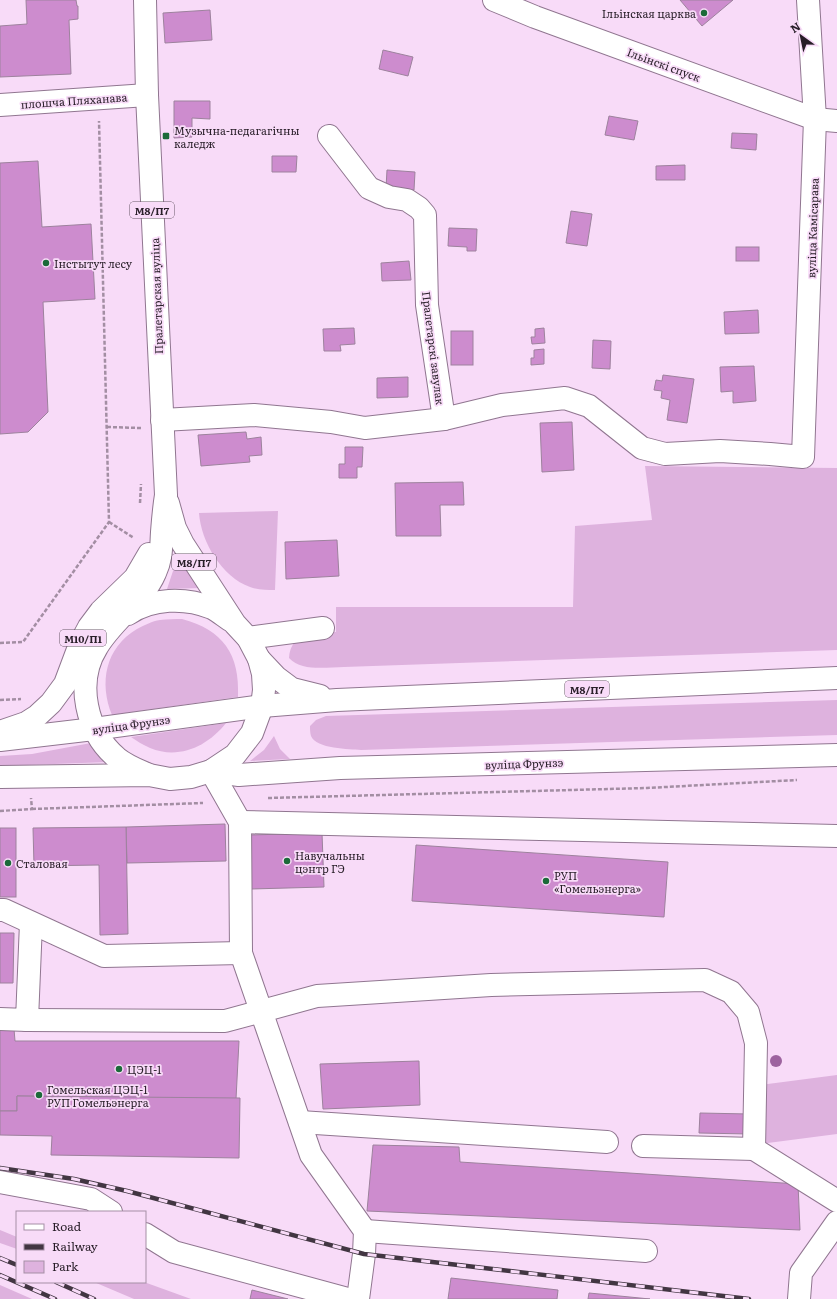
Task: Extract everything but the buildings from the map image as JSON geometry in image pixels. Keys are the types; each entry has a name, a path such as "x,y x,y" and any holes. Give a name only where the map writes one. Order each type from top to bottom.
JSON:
{"main road":[{"name":"Пралетарская вуліца","path":"145,0 153,424 166,495 175,528 183,544 242,631"},
{"name":"Ільінскі спуск","path":"494,0 535,17 816,119 837,121"},
{"name":"вуліца Камісарава","path":"803,457 816,119 808,0"},
{"name":"плошча Пляханава","path":"0,105 147,96"},
{"name":"Пралетарскі завулак","path":"329,136 369,188 390,197 407,200 419,208 425,215 427,305 444,419"},
{"name":"Пралетарскі завулак","path":"153,424 254,415 331,422 365,428 444,419 502,405 565,398 589,406 642,448 665,454 720,451 803,457"},
{"name":"Пралетарская вуліца","path":"115,623 145,590 155,574 162,554 162,532 166,495"},
{"name":"М10/П1","path":"0,732 38,716 51,703 65,684 80,644 89,627 101,612 135,578 162,532"},
{"name":"М8/П7","path":"149,775 132,768 117,758 104,745 94,729 88,709 85,689 88,668 96,648 115,623 137,608 162,601 188,601 212,608 242,631 259,658 276,678 292,689 337,700"},
{"path":"242,631 323,628"},
{"name":"вуліца Фрунзэ","path":"0,776 149,775 170,778 191,777 211,771 235,755 252,733 262,706 264,690 263,674 259,658"},
{"name":"вуліца Фрунзэ","path":"0,740 262,706 337,700 837,678"},
{"name":"вуліца Фрунзэ","path":"211,771 240,776 340,768 837,755"},
{"path":"211,771 240,822 241,953 311,1155 365,1231 364,1254 358,1299"},
{"path":"240,822 837,836"},
{"path":"0,910 4,910 32,922 104,956 241,953"},
{"path":"27,1020 32,922"},
{"path":"0,1019 225,1021 317,996 491,985 705,980 731,992 748,1012 756,1043 754,1149"},
{"path":"300,1122 607,1142"},
{"path":"643,1146 754,1149 837,1201"},
{"path":"0,1182 90,1199 109,1211"},
{"path":"799,1299 801,1273 837,1222"},
{"path":"365,1231 646,1251"},
{"path":"146,1235 174,1252 348,1299"}],"path":[{"path":"0,643 23,642 109,522 98,98"},
{"path":"107,427 153,424"},
{"path":"109,522 139,541"},
{"path":"267,798 647,788 797,780"},
{"path":"32,809 229,802"}],"green space":[{"path":"645,466 837,468 837,650 323,668 301,665 289,658 294,643 299,638 312,634 336,632 336,607 573,607 575,526 652,520"},
{"path":"278,511 275,590 250,587 230,575 215,557 204,535 199,513"},
{"path":"176,548 193,579 201,588 167,589 175,565"},
{"path":"168,619 182,619 208,630 218,637 226,646 232,656 236,668 238,697 112,715 106,691 106,679 112,656 118,646 126,637 148,623"},
{"path":"837,700 837,735 361,750 334,748 319,744 311,736 310,731 310,726 316,720 326,716"},
{"path":"226,723 211,738 202,744 192,749 182,751 161,751 147,747 131,737"},
{"path":"274,736 280,749 290,759 250,761 264,750"},
{"path":"91,743 109,762 0,766 0,756 32,754"},
{"path":"837,1075 837,1134 760,1144 761,1085"},
{"path":"0,1230 16,1237 16,1249 0,1243"},
{"path":"96,1283 146,1283 191,1299 134,1299"},
{"path":"0,1285 32,1299 0,1299"}],"railway":[{"path":"0,1168 74,1179 127,1191 364,1254 749,1299"},
{"path":"0,1258 16,1265"},
{"path":"0,1275 16,1282"},
{"path":"18,1283 55,1299"},
{"path":"58,1283 94,1299"}],"place":[{"name":"Ільінская царква","path":"704,13"},
{"name":"Музычна-педагагічны каледж","path":"166,136"},
{"name":"Інстытут лесу","path":"46,263"},
{"name":"Навучальны цэнтр ГЭ","path":"287,861"},
{"name":"Сталовая","path":"8,863"},
{"name":"РУП «Гомельэнерга»","path":"546,881"},
{"name":"ЦЭЦ-1","path":"119,1069"},
{"name":"Гомельская ЦЭЦ-1 РУП Гомельэнерга","path":"39,1095"}]}
